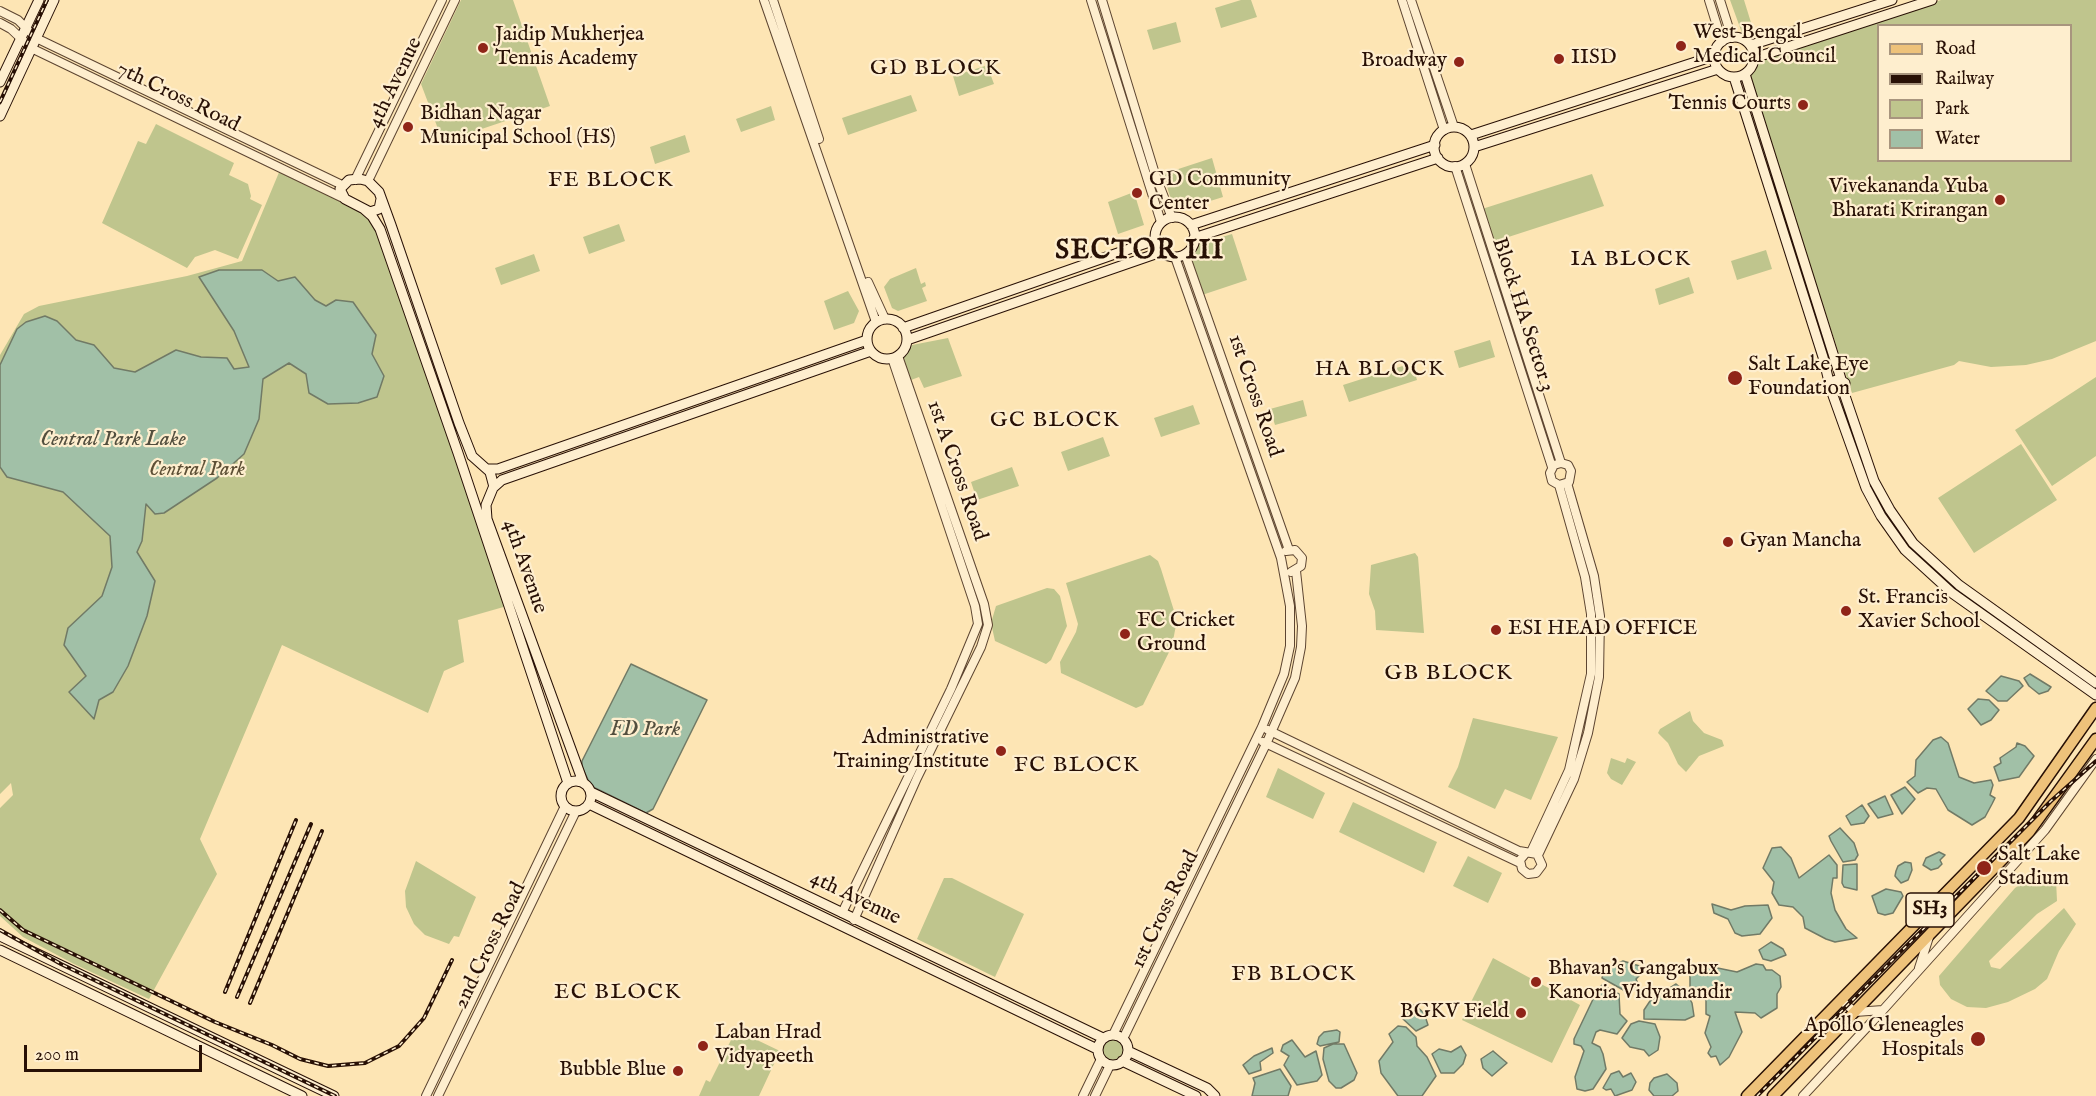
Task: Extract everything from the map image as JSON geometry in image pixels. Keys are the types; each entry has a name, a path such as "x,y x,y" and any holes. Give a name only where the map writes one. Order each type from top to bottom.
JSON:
{"main road":[{"path":"0,82 39,0"},
{"path":"0,116 54,0"},
{"path":"1751,45 1892,0"},
{"path":"1754,57 1932,0"},
{"path":"1740,38 1751,45 1754,57 1752,65 1744,74 1734,77 1727,76 1718,69 1714,56 1716,48 1722,42 1740,38"},
{"path":"1714,56 1471,135 1454,127 1444,130 1437,137 1435,145 1438,158 1448,165 1460,168 1474,147 1718,69"},
{"path":"1744,74 1762,148 1831,382 1831,390 1839,393"},
{"path":"1734,77 1762,148 1846,385 1839,393"},
{"path":"1471,135 1474,147"},
{"path":"1191,225 1435,145"},
{"path":"1194,238 1438,158"},
{"path":"368,181 355,180 342,185 340,191 345,199 364,209 376,212 381,207 381,199"},
{"name":"4th Avenue","path":"368,181 374,185 381,199 472,456 485,468 492,490 486,505 488,519 568,783"},
{"name":"4th Avenue","path":"364,209 372,216 380,230 530,653 583,782"},
{"path":"907,340 1161,252 1175,257 1185,254 1194,238 1191,225 1181,218 1161,222 1157,228 1155,240 1161,252"},
{"path":"903,328 1155,240"},
{"path":"1801,286 1811,283"},
{"path":"893,320 903,328 907,340 905,347 895,357 880,358 871,351 867,340 869,330 880,321 893,320"},
{"path":"467,479 471,471 485,468 498,469 867,340"},
{"path":"472,492 481,498 502,480 871,351"},
{"path":"1831,382 1842,379"},
{"path":"1839,393 1870,483 1895,538 1930,575 1988,620 2096,695"},
{"path":"1870,483 1904,531 1937,567 2006,620 2096,682"},
{"path":"1930,575 1937,567"},
{"name":"SH3","path":"1747,1096 2019,818 2061,762 2096,708"},
{"name":"SH3","path":"1773,1096 2029,832 2096,739"},
{"path":"583,782 591,792 589,804 576,811 566,806 561,793 568,783 583,782"},
{"name":"4th Avenue","path":"591,792 1103,1038"},
{"name":"4th Avenue","path":"589,804 1097,1049"},
{"path":"723,869 729,858"},
{"path":"800,906 804,894"},
{"path":"0,936 334,1096"},
{"path":"0,950 302,1096"},
{"path":"963,986 968,974"},
{"path":"1128,1051 1122,1061 1110,1065 1101,1059 1097,1049 1103,1038 1113,1035 1123,1039 1128,1051 1207,1088 1215,1096"},
{"path":"1122,1061 1196,1096"}],"street":[{"name":"4th Avenue","path":"355,180 442,0"},
{"name":"4th Avenue","path":"368,181 455,0"},
{"path":"764,0 778,29 880,321"},
{"path":"773,0 778,29"},
{"path":"1091,0 1110,61 1172,218"},
{"path":"1102,0 1120,58 1161,222"},
{"path":"1402,0 1444,130"},
{"path":"1411,0 1454,127"},
{"path":"1708,0 1722,42"},
{"path":"1720,0 1732,38"},
{"name":"7th Cross Road","path":"0,10 18,20 36,38 342,185"},
{"name":"7th Cross Road","path":"0,23 11,29 31,48 345,199"},
{"path":"424,37 435,43"},
{"path":"1110,61 1120,58"},
{"path":"1460,168 1534,394 1561,463"},
{"name":"Block HA Sector 3","path":"1460,168 1494,272"},
{"name":"1st Cross Road","path":"1185,254 1289,550"},
{"path":"1113,1035 1262,727 1287,666 1291,637 1290,606 1281,558 1175,257"},
{"path":"1200,328 1210,324"},
{"name":"1st A Cross Road","path":"895,357 946,510 977,598 987,619 984,639 913,776"},
{"name":"Block HA Sector 3","path":"1534,394 1552,467"},
{"path":"1520,863 1532,854 1578,755 1591,674 1591,589 1563,484 1572,471 1568,465 1561,463 1552,467 1551,479 1563,484"},
{"path":"1281,558 1289,550 1299,552 1302,558 1301,566 1296,571 1284,568"},
{"name":"1st Cross Road","path":"1123,1039 1272,732 1299,666 1302,637 1301,605 1296,571"},
{"path":"1278,689 1288,695"},
{"path":"1255,742 1267,742 1498,852 1520,863 1526,873 1536,873 1542,865 1532,854 1502,843 1262,727"},
{"path":"1803,1096 1917,974 2045,830 2096,759"},
{"path":"842,913 913,776"},
{"path":"854,920 913,776"},
{"name":"2nd Cross Road","path":"426,1096 566,806"},
{"path":"1420,815 1424,806"},
{"name":"2nd Cross Road","path":"438,1096 576,811"},
{"path":"1498,852 1502,843"},
{"path":"1184,888 1194,893"},
{"path":"1917,974 1929,936"},
{"path":"1842,1001 1855,1012 1883,1010"},
{"path":"470,1004 481,1008"},
{"path":"1083,1096 1101,1059"},
{"path":"1095,1096 1110,1065"}],"green space":[{"path":"461,0 513,0 550,106 443,142 421,84"},
{"path":"1241,0 1251,0 1257,17 1221,28 1215,8"},
{"path":"1730,0 1744,0 1753,29 1742,33"},
{"path":"1941,0 2096,0 2096,341 2052,359 2026,365 1991,367 1959,361 1954,365 1852,393 1747,76 1756,59"},
{"path":"1176,22 1181,42 1153,50 1147,30"},
{"path":"985,66 987,76 991,76 994,84 959,96 953,76"},
{"path":"911,95 917,111 848,135 842,118"},
{"path":"771,106 775,120 741,132 736,119"},
{"path":"156,124 234,163 229,175 248,184 250,199 262,205 238,259 215,250 195,257 187,268 102,223 138,141 146,144"},
{"path":"685,135 690,152 655,164 650,147"},
{"path":"1212,158 1223,197 1175,212 1163,174"},
{"name":"Central Park","path":"280,170 361,210 372,219 507,606 458,620 464,662 444,671 428,713 282,645 200,839 217,874 149,999 23,937 0,916 0,808 13,795 11,783 0,794 0,355 24,314 39,306 187,276 242,261"},
{"path":"1592,174 1604,206 1493,242 1482,209"},
{"path":"1134,192 1144,225 1118,234 1108,202"},
{"path":"619,224 625,241 589,254 583,237"},
{"path":"1232,234 1247,280 1202,295 1189,256 1199,244"},
{"path":"1766,250 1772,269 1737,280 1731,261"},
{"path":"534,254 540,271 501,285 495,268"},
{"path":"916,268 921,284 925,282 926,286 922,288 927,301 898,311 892,308 884,287 890,279"},
{"path":"1689,277 1694,293 1659,305 1655,289"},
{"path":"848,291 859,311 854,323 834,330 824,301"},
{"path":"948,338 962,376 924,388 919,377 911,380 903,358 912,345"},
{"path":"1490,340 1495,357 1459,368 1454,351"},
{"path":"1412,363 1417,380 1349,402 1343,385"},
{"path":"2096,377 2096,456 2052,486 2015,430"},
{"path":"1303,400 1307,416 1275,425 1270,409"},
{"path":"1193,405 1200,424 1161,437 1154,418"},
{"path":"1103,437 1110,456 1068,471 1061,452"},
{"path":"2021,444 2057,500 1974,553 1938,498"},
{"path":"1012,467 1019,486 977,500 971,482"},
{"path":"1415,553 1418,557 1424,633 1376,630 1375,611 1369,594 1371,565"},
{"name":"FC Cricket Ground","path":"1150,555 1158,561 1161,569 1175,614 1176,625 1172,646 1143,705 1136,708 1061,673 1060,662 1078,624 1066,583"},
{"path":"1047,588 1054,589 1060,596 1067,626 1051,660 1046,664 995,641 991,623 996,606"},
{"path":"1690,711 1693,721 1704,733 1722,740 1724,746 1699,756 1686,772 1678,764 1668,743 1658,733 1660,729"},
{"path":"1473,718 1558,737 1531,800 1505,789 1495,809 1448,787 1458,767"},
{"path":"1611,758 1625,763 1627,758 1636,762 1622,785 1611,779 1607,773"},
{"path":"1278,768 1325,793 1313,819 1266,797"},
{"path":"1353,802 1437,842 1424,873 1339,832"},
{"path":"1468,856 1502,873 1488,903 1453,886"},
{"path":"416,861 476,897 459,937 454,936 449,944 425,935 414,924 406,907 405,891"},
{"path":"944,878 952,878 1024,914 995,977 917,939"},
{"path":"2044,878 2056,880 2057,901 2037,914 1989,961 1991,967 2000,969 2064,908 2076,924 2059,951 2047,979 2035,989 2008,1002 1986,1008 1967,1007 1951,999 1940,985 1939,976 2015,888 2027,880"},
{"name":"BGKV Field","path":"1493,958 1580,1005 1552,1063 1462,1020"},
{"path":"736,1030 780,1051 759,1096 699,1096 706,1080 710,1082"},
{"path":"1109,1039 1117,1039 1124,1046 1124,1054 1117,1061 1109,1061 1102,1054 1102,1046"}],"water":[{"name":"Central Park Lake","path":"219,270 262,270 278,281 295,277 315,300 326,306 336,300 353,302 376,335 372,354 384,376 377,397 358,403 328,404 309,393 306,374 289,363 263,379 259,419 244,454 217,478 164,513 155,514 146,504 142,541 137,552 155,581 147,616 128,666 113,692 99,700 94,719 69,692 86,676 64,645 68,628 102,596 112,567 110,536 63,492 7,477 0,467 0,365 17,329 26,322 45,316 57,321 76,340 94,345 114,368 135,372 176,350 201,357 227,358 234,369 249,367 234,331 199,277"},
{"name":"FD Park","path":"631,664 707,700 653,809 646,813 591,786 582,767 582,761"},
{"path":"2030,674 2051,687 2048,691 2039,694 2029,686 2024,678"},
{"path":"2001,676 2019,681 2023,686 2007,701 1998,701 1986,691"},
{"path":"1978,699 1989,700 1999,710 1991,720 1981,725 1968,709"},
{"path":"1941,737 1948,743 1959,777 1974,783 1991,780 1993,785 1990,795 1995,798 1992,804 1985,817 1972,825 1948,810 1936,789 1927,788 1918,793 1907,782 1915,776 1916,760 1933,740"},
{"path":"2017,743 2025,746 2034,756 2019,777 1999,781 1994,767 2001,763 2000,758 2016,747"},
{"path":"1905,787 1915,799 1902,814 1891,795"},
{"path":"1885,796 1893,814 1878,818 1868,804"},
{"path":"1862,805 1869,816 1864,823 1851,825 1846,816"},
{"path":"1840,828 1854,843 1858,855 1855,860 1843,862 1831,841 1829,836"},
{"path":"1781,847 1791,858 1799,878 1829,855 1837,865 1837,878 1833,878 1831,893 1835,910 1846,929 1857,938 1835,942 1826,939 1805,928 1803,917 1793,907 1779,905 1772,893 1774,882 1763,868 1772,848"},
{"path":"1939,852 1945,855 1940,860 1942,864 1938,868 1931,870 1923,865 1926,858"},
{"path":"1905,862 1911,863 1912,870 1908,880 1901,883 1895,876 1898,866"},
{"path":"1857,864 1857,890 1844,887 1842,883 1843,865"},
{"path":"1886,889 1901,892 1903,896 1893,913 1885,915 1878,913 1872,896"},
{"path":"1712,904 1731,910 1745,906 1768,905 1772,918 1760,934 1742,936 1735,933 1728,919 1714,913"},
{"path":"1771,942 1783,949 1786,955 1771,961 1763,959 1759,950"},
{"path":"1623,961 1643,967 1642,973 1636,979 1639,986 1627,992 1602,978 1604,970"},
{"path":"1698,964 1737,972 1756,964 1763,965 1766,970 1772,970 1780,976 1781,987 1777,994 1777,1008 1761,1018 1755,1013 1735,1012 1742,1032 1729,1057 1720,1065 1716,1056 1711,1057 1708,1053 1711,1047 1705,1033 1710,1016 1706,1014 1706,1001 1700,988 1690,987 1690,974 1686,969 1688,965 1694,967"},
{"path":"1676,984 1686,992 1692,1003 1694,1016 1685,1020 1644,1019 1644,1010 1650,1001"},
{"path":"1602,985 1619,994 1620,1014 1627,1021 1617,1034 1600,1030 1596,1032 1592,1043 1600,1047 1606,1069 1593,1089 1585,1091 1577,1089 1575,1077 1584,1051 1581,1046 1574,1044 1574,1039"},
{"path":"1411,1005 1415,1005 1424,1013 1428,1025 1416,1031 1403,1019 1404,1012"},
{"path":"1639,1021 1655,1024 1660,1037 1658,1050 1649,1056 1644,1050 1630,1047 1622,1038 1631,1024"},
{"path":"1398,1026 1406,1027 1416,1037 1417,1046 1427,1057 1436,1076 1422,1096 1398,1096 1381,1073 1379,1061 1393,1042 1389,1034"},
{"path":"1337,1030 1340,1032 1339,1042 1320,1046 1317,1044 1324,1032"},
{"path":"1292,1040 1305,1057 1316,1051 1322,1075 1317,1081 1297,1085 1284,1065 1289,1056 1281,1051 1283,1045"},
{"path":"1333,1044 1344,1044 1357,1073 1354,1080 1341,1088 1336,1088 1329,1081 1323,1059 1324,1048"},
{"path":"1461,1046 1466,1055 1463,1064 1454,1073 1441,1073 1432,1054 1439,1049 1451,1052"},
{"path":"1272,1048 1273,1053 1260,1062 1261,1070 1249,1074 1243,1065 1254,1056"},
{"path":"1493,1051 1507,1063 1492,1076 1483,1068 1481,1059"},
{"path":"1280,1069 1291,1086 1288,1096 1252,1096 1255,1083 1253,1078"},
{"path":"1619,1071 1623,1077 1631,1073 1636,1082 1632,1090 1615,1096 1611,1089 1603,1088 1611,1074"},
{"path":"1667,1074 1677,1083 1678,1091 1672,1096 1654,1096 1649,1090 1650,1083 1654,1078"}],"railway":[{"path":"0,102 47,0"},
{"path":"1757,1096 2051,801 2096,761"},
{"path":"225,992 296,820"},
{"path":"237,997 311,824"},
{"path":"250,1003 322,831"},
{"path":"0,910 23,930 215,1022 300,1059 328,1066 365,1063 399,1046 424,1018 452,960"},
{"path":"0,930 61,964 335,1096"}],"place":[{"name":"West Bengal Medical Council","path":"1681,46"},
{"name":"Jaidip Mukherjea Tennis Academy","path":"483,48"},
{"name":"IISD","path":"1559,59"},
{"name":"Broadway","path":"1459,62"},
{"name":"Tennis Courts","path":"1803,105"},
{"name":"Bidhan Nagar Municipal School (HS)","path":"408,127"},
{"name":"GD Community Center","path":"1137,193"},
{"name":"Vivekananda Yuba Bharati Krirangan","path":"2000,200"},
{"name":"Salt Lake Eye Foundation","path":"1735,378"},
{"name":"Gyan Mancha","path":"1728,542"},
{"name":"St. Francis Xavier School","path":"1846,611"},
{"name":"ESI HEAD OFFICE","path":"1496,630"},
{"name":"FC Cricket Ground","path":"1125,634"},
{"name":"Administrative Training Institute","path":"1001,751"},
{"name":"Salt Lake Stadium","path":"1984,868"},
{"name":"Bhavan's Gangabux Kanoria Vidyamandir","path":"1536,982"},
{"name":"BGKV Field","path":"1521,1013"},
{"name":"Apollo Gleneagles Hospitals","path":"1978,1039"},
{"name":"Laban Hrad Vidyapeeth","path":"703,1046"},
{"name":"Bubble Blue","path":"678,1071"}],"district":[{"name":"GD BLOCK","path":"936,69"},
{"name":"FE BLOCK","path":"611,181"},
{"name":"SECTOR III","path":"1140,252"},
{"name":"IA BLOCK","path":"1631,260"},
{"name":"HA BLOCK","path":"1380,370"},
{"name":"GC BLOCK","path":"1055,421"},
{"name":"GB BLOCK","path":"1449,674"},
{"name":"FC BLOCK","path":"1077,766"},
{"name":"FB BLOCK","path":"1294,975"},
{"name":"EC BLOCK","path":"618,993"}]}
